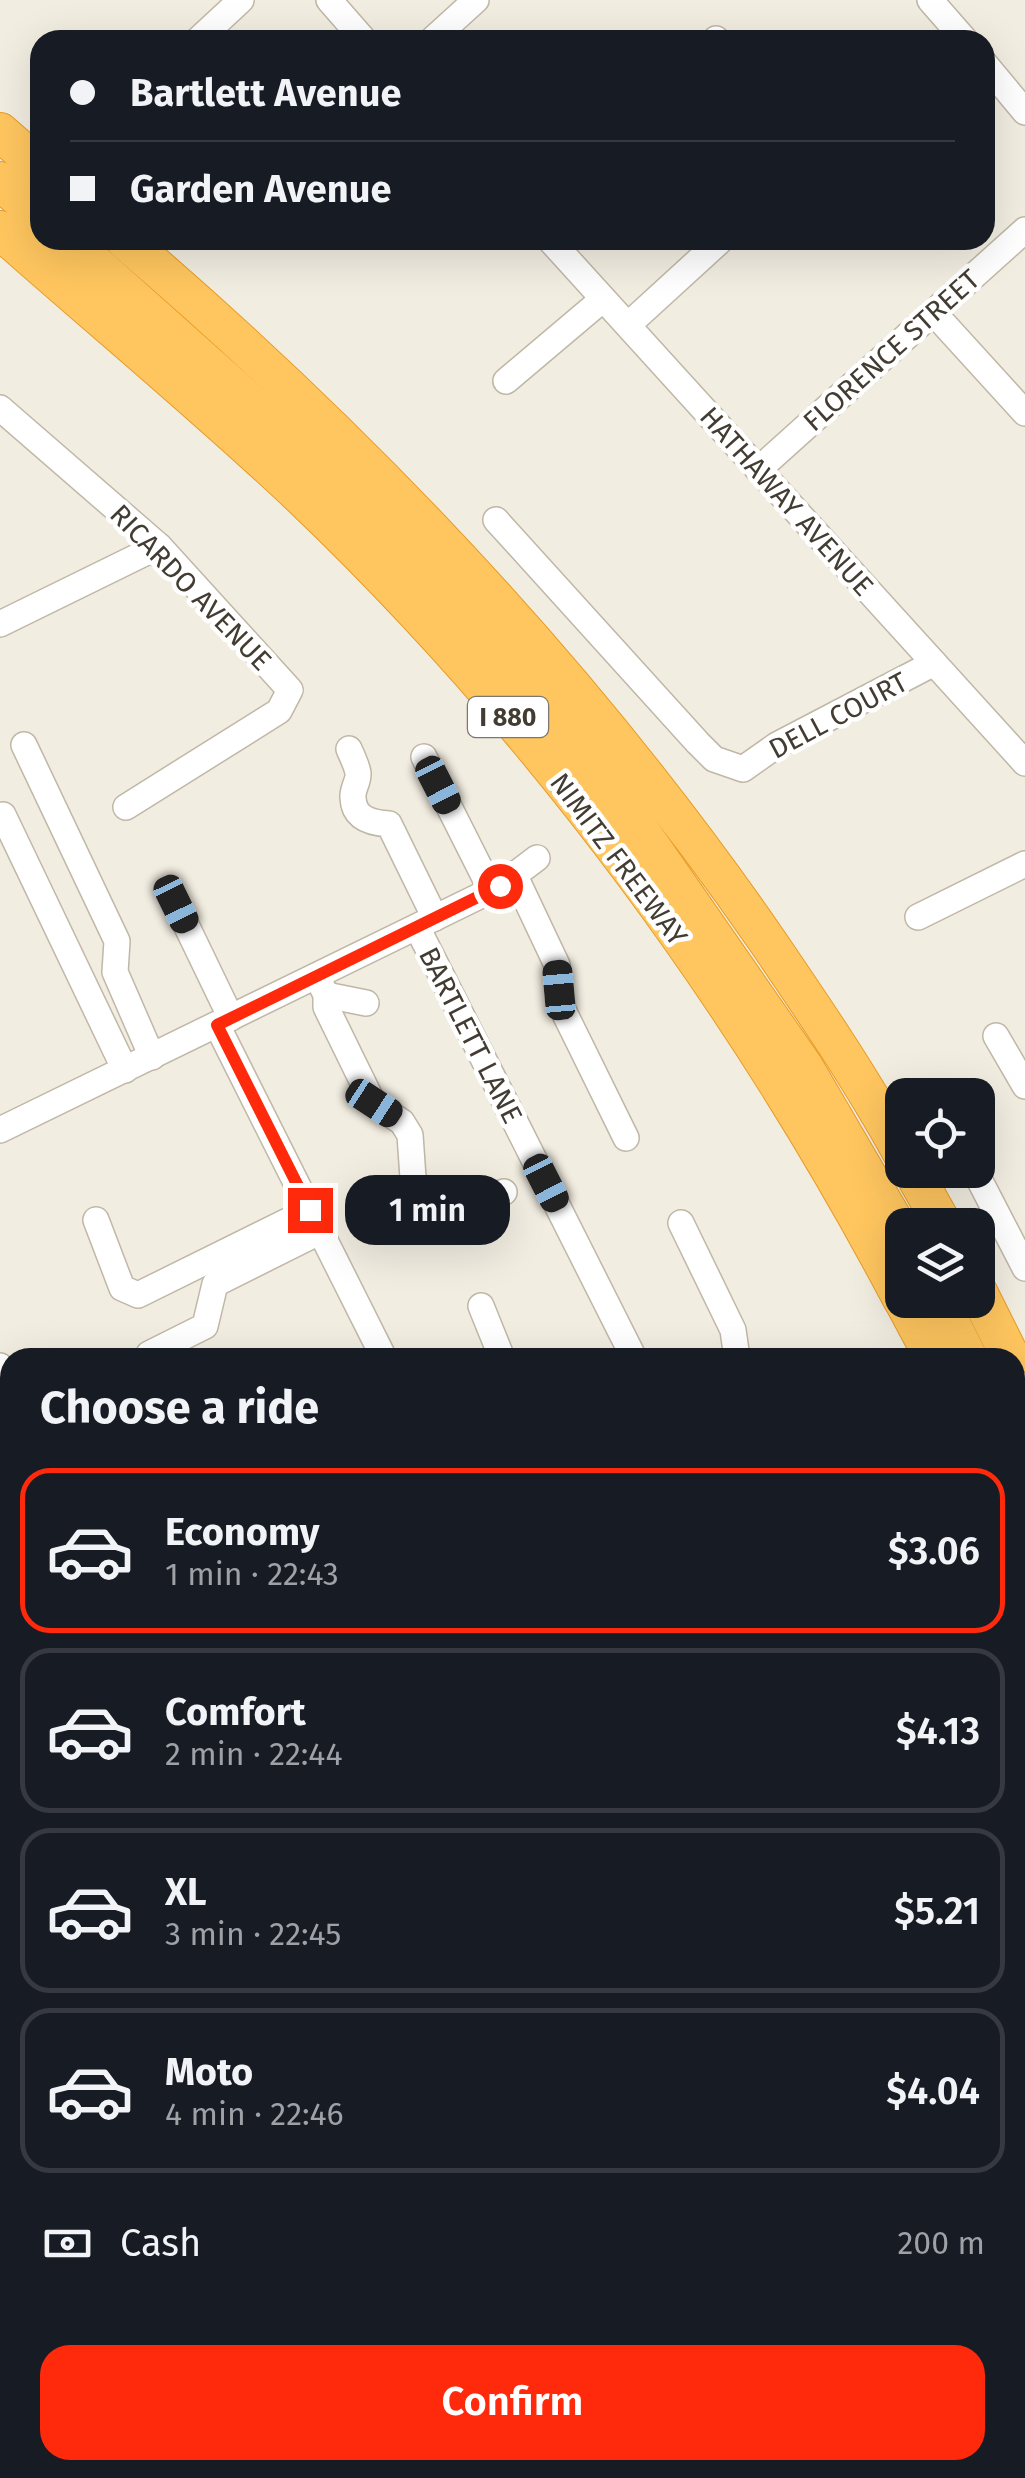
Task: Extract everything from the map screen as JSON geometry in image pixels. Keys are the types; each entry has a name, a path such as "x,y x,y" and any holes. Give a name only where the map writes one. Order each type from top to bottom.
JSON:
{"highway":[{"path":"0,132 30,158"},
{"path":"0,181 30,207"},
{"name":"NIMITZ FREEWAY","path":"0,230 301,496 490,696 620,856 707,978 828,1167 885,1268"},
{"name":"I 880","path":"79,250 313,459 488,644 625,809 804,1067 886,1208"},
{"name":"I 880","path":"136,250 358,452 451,548 586,701 748,912 820,1017 885,1125"},
{"name":"NIMITZ FREEWAY","path":"913,1318 929,1348"},
{"path":"948,1318 963,1348"},
{"path":"991,1318 1006,1348"}],"street":[{"path":"208,30 240,0"},
{"path":"329,0 355,30"},
{"path":"443,30 476,0"},
{"path":"930,0 950,30"},
{"path":"995,76 1025,112"},
{"name":"FLORENCE STREET","path":"758,470 1025,230"},
{"name":"HATHAWAY AVENUE","path":"559,250 1025,762"},
{"path":"628,324 709,250"},
{"path":"506,381 603,299"},
{"path":"933,312 1025,412"},
{"name":"RICARDO AVENUE","path":"0,408 159,546 290,690 278,711 126,807"},
{"name":"DELL COURT","path":"496,520 698,743 714,758 743,769 777,745 934,663"},
{"path":"0,624 159,546"},
{"path":"24,745 117,941 115,972 152,1057"},
{"name":"BARTLETT LANE","path":"349,749 359,775 352,796 361,817 370,823 389,824 426,923 629,1348"},
{"path":"424,757 491,890"},
{"path":"3,815 124,1070"},
{"path":"0,1130 224,1022 321,986 426,923 491,890 536,858"},
{"path":"918,917 1025,864"},
{"path":"514,874 557,965 562,1008 626,1138"},
{"path":"176,904 224,1022 379,1348"},
{"path":"321,986 366,1003"},
{"path":"321,986 326,1007 374,1103 402,1122 410,1135 414,1178 428,1204 446,1212 458,1212 504,1192"},
{"path":"996,1036 1025,1086"},
{"path":"984,1188 1025,1268"},
{"path":"96,1220 122,1288 138,1295 315,1220"},
{"path":"161,1348 206,1326 214,1284 315,1220"},
{"path":"681,1223 733,1330 735,1348"},
{"path":"480,1306 498,1348"}],"route":[{"path":"310,1210 217,1025 500,886"}]}
